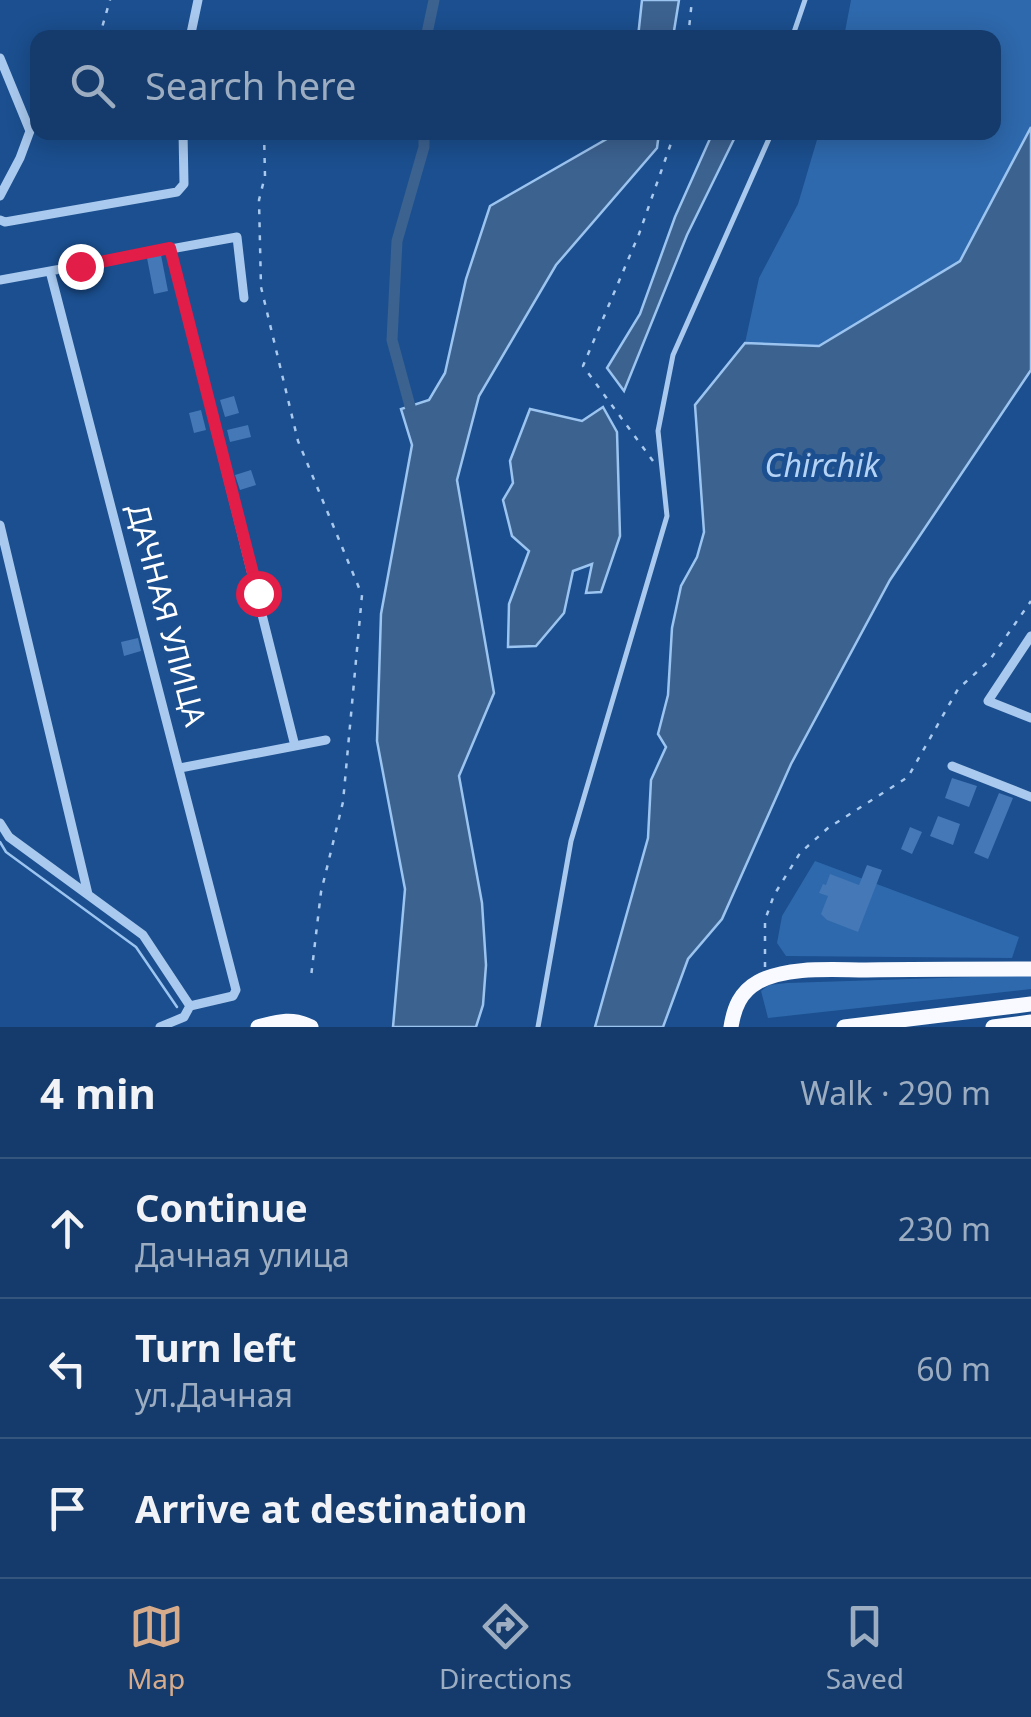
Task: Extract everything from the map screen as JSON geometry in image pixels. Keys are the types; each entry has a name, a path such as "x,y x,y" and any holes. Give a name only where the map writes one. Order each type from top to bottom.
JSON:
{"highway":[{"path":"731,1027 742,996 767,978 834,970 1031,968"},
{"path":"844,1027 1031,1004"},
{"path":"258,1027 290,1021 310,1027"},
{"path":"993,1027 1031,1022"}],"street":[{"path":"192,30 198,0"},
{"path":"0,58 30,131 0,196"},
{"path":"24,115 30,115"},
{"path":"0,220 177,192 184,184 183,140"},
{"path":"0,280 237,237 244,298"},
{"path":"170,248 294,746"},
{"name":"ДАЧНАЯ УЛИЦА","path":"50,272 180,768 326,740"},
{"path":"0,525 88,894"},
{"path":"1031,636 988,701 1031,718"},
{"path":"952,766 1031,797"},
{"path":"160,1027 184,1017 190,1006 232,996 236,990 180,768"},
{"path":"0,823 10,837 143,934 190,1006"}],"lane":[{"path":"795,30 805,0"},
{"path":"538,1027 570,840 667,516 658,430 673,355 768,140"}],"path":[{"path":"102,30 110,0"},
{"path":"689,30 692,0"},
{"path":"264,140 265,176 259,200 262,287 298,441 362,595 342,802 321,892 311,977"},
{"path":"663,474 583,366 640,234 672,140"},
{"path":"767,978 766,920 774,894 800,853 828,828 908,777 958,689 989,661 1031,600"}],"shaded area":[{"path":"851,0 1031,0 1031,127 961,261 819,346 745,343 759,278 798,204 817,140 1001,140 1001,30 845,30"},
{"path":"815,861 1019,937 1012,958 786,956 777,943 782,916"},
{"path":"1031,975 1031,989 768,1018 761,991 769,985 787,983"}],"water":[{"path":"642,0 679,0 674,30 639,30"},
{"name":"Chirchik","path":"1031,127 1031,370 890,580 791,764 722,919 688,959 663,1027 595,1027 648,838 651,780 666,747 658,734 668,695 672,628 681,586 697,557 704,532 695,405 745,343 819,346 960,261"},
{"path":"605,140 658,140 657,148 556,265 479,396 457,480 494,693 459,776 482,903 486,965 483,1005 476,1027 393,1027 405,889 377,741 381,614 412,445 401,409 429,400 445,373 466,279 490,206"},
{"path":"709,140 734,140 687,235 624,391 607,368 640,314 675,217"},
{"path":"603,407 617,432 620,536 601,592 586,593 592,564 573,571 564,613 536,646 508,647 509,604 529,551 512,536 503,500 513,483 510,461 530,409 582,421"}],"building":[{"path":"161,255 168,291 154,294 147,258"},
{"path":"234,396 239,413 225,417 220,400"},
{"path":"201,410 206,430 194,433 189,413"},
{"path":"248,425 251,437 230,442 227,430"},
{"path":"251,470 256,485 240,490 235,475"},
{"path":"138,638 141,651 124,656 121,642"},
{"path":"952,778 977,786 969,807 945,798"},
{"path":"999,793 1013,798 988,859 974,853"},
{"path":"938,816 960,824 953,845 930,836"},
{"path":"910,827 922,832 912,854 901,849"},
{"path":"867,865 882,870 858,932 827,920 821,914 828,896 819,893 830,874 859,885"}],"waterway":[{"path":"428,30 434,0"},
{"path":"410,406 392,340 397,241 424,140"},
{"path":"0,842 6,852 136,947 177,1007"}],"route":[{"path":"80,266 170,248 258,593"}]}
